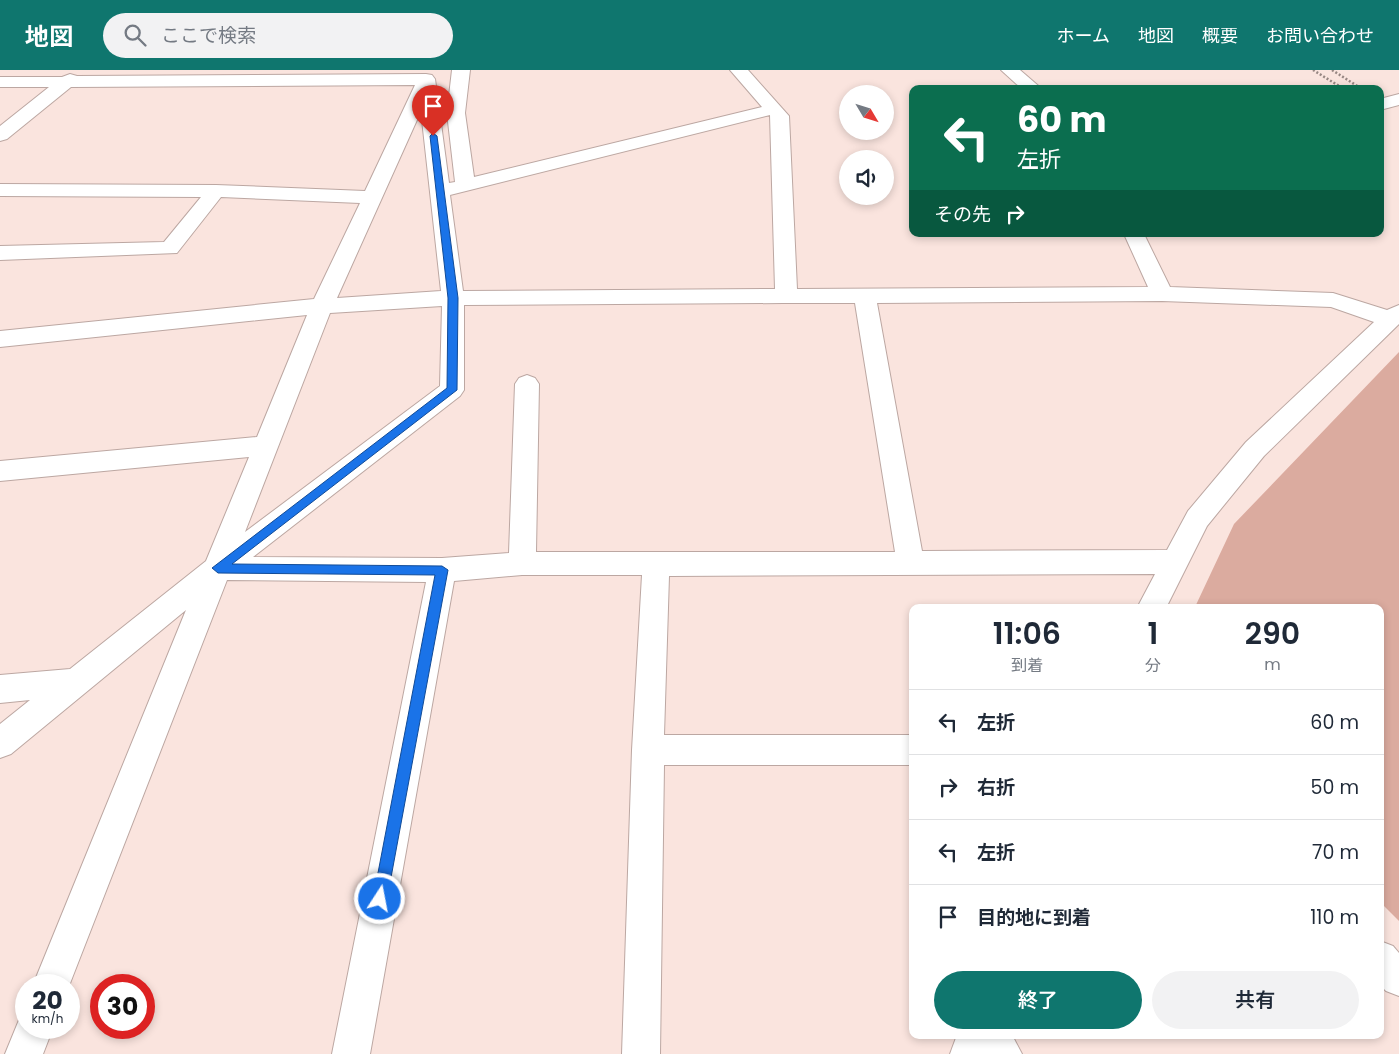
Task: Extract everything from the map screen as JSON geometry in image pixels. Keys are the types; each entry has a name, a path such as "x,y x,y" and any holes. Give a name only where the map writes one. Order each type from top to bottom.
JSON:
{"street":[{"path":"0,135 82,70"},
{"path":"461,70 456,113 465,186"},
{"path":"739,70 780,116 786,297"},
{"path":"1010,70 1028,85"},
{"path":"0,82 427,75"},
{"path":"0,743 218,568 452,390 453,298 427,75"},
{"path":"55,974 322,306 427,75"},
{"path":"1384,104 1399,99"},
{"path":"441,192 774,109"},
{"path":"0,190 216,191 371,197"},
{"path":"0,253 170,248 216,191"},
{"path":"1135,237 1162,294"},
{"path":"0,339 322,306 453,298 1162,294 1333,300 1395,316"},
{"path":"865,295 911,564"},
{"path":"1153,604 1173,562 1197,519 1255,449 1395,316"},
{"path":"522,563 527,384"},
{"path":"0,471 266,446"},
{"path":"218,568 442,570 522,563 911,564 1173,562"},
{"path":"642,1054 648,750 656,564"},
{"path":"351,1054 442,570"},
{"path":"0,689 75,682"},
{"path":"648,750 909,750"},
{"path":"1384,962 1399,978"},
{"path":"24,1054 30,1039"},
{"path":"968,1054 974,1039"},
{"path":"991,1039 1003,1054"}],"path":[{"path":"1313,70 1337,85"},
{"path":"1332,70 1356,85"}],"shaded area":[{"path":"1399,352 1399,921 1384,906 1384,604 1196,604 1234,524"}],"route":[{"path":"380,899 442,570 218,568 452,390 453,298 433,136"}]}
